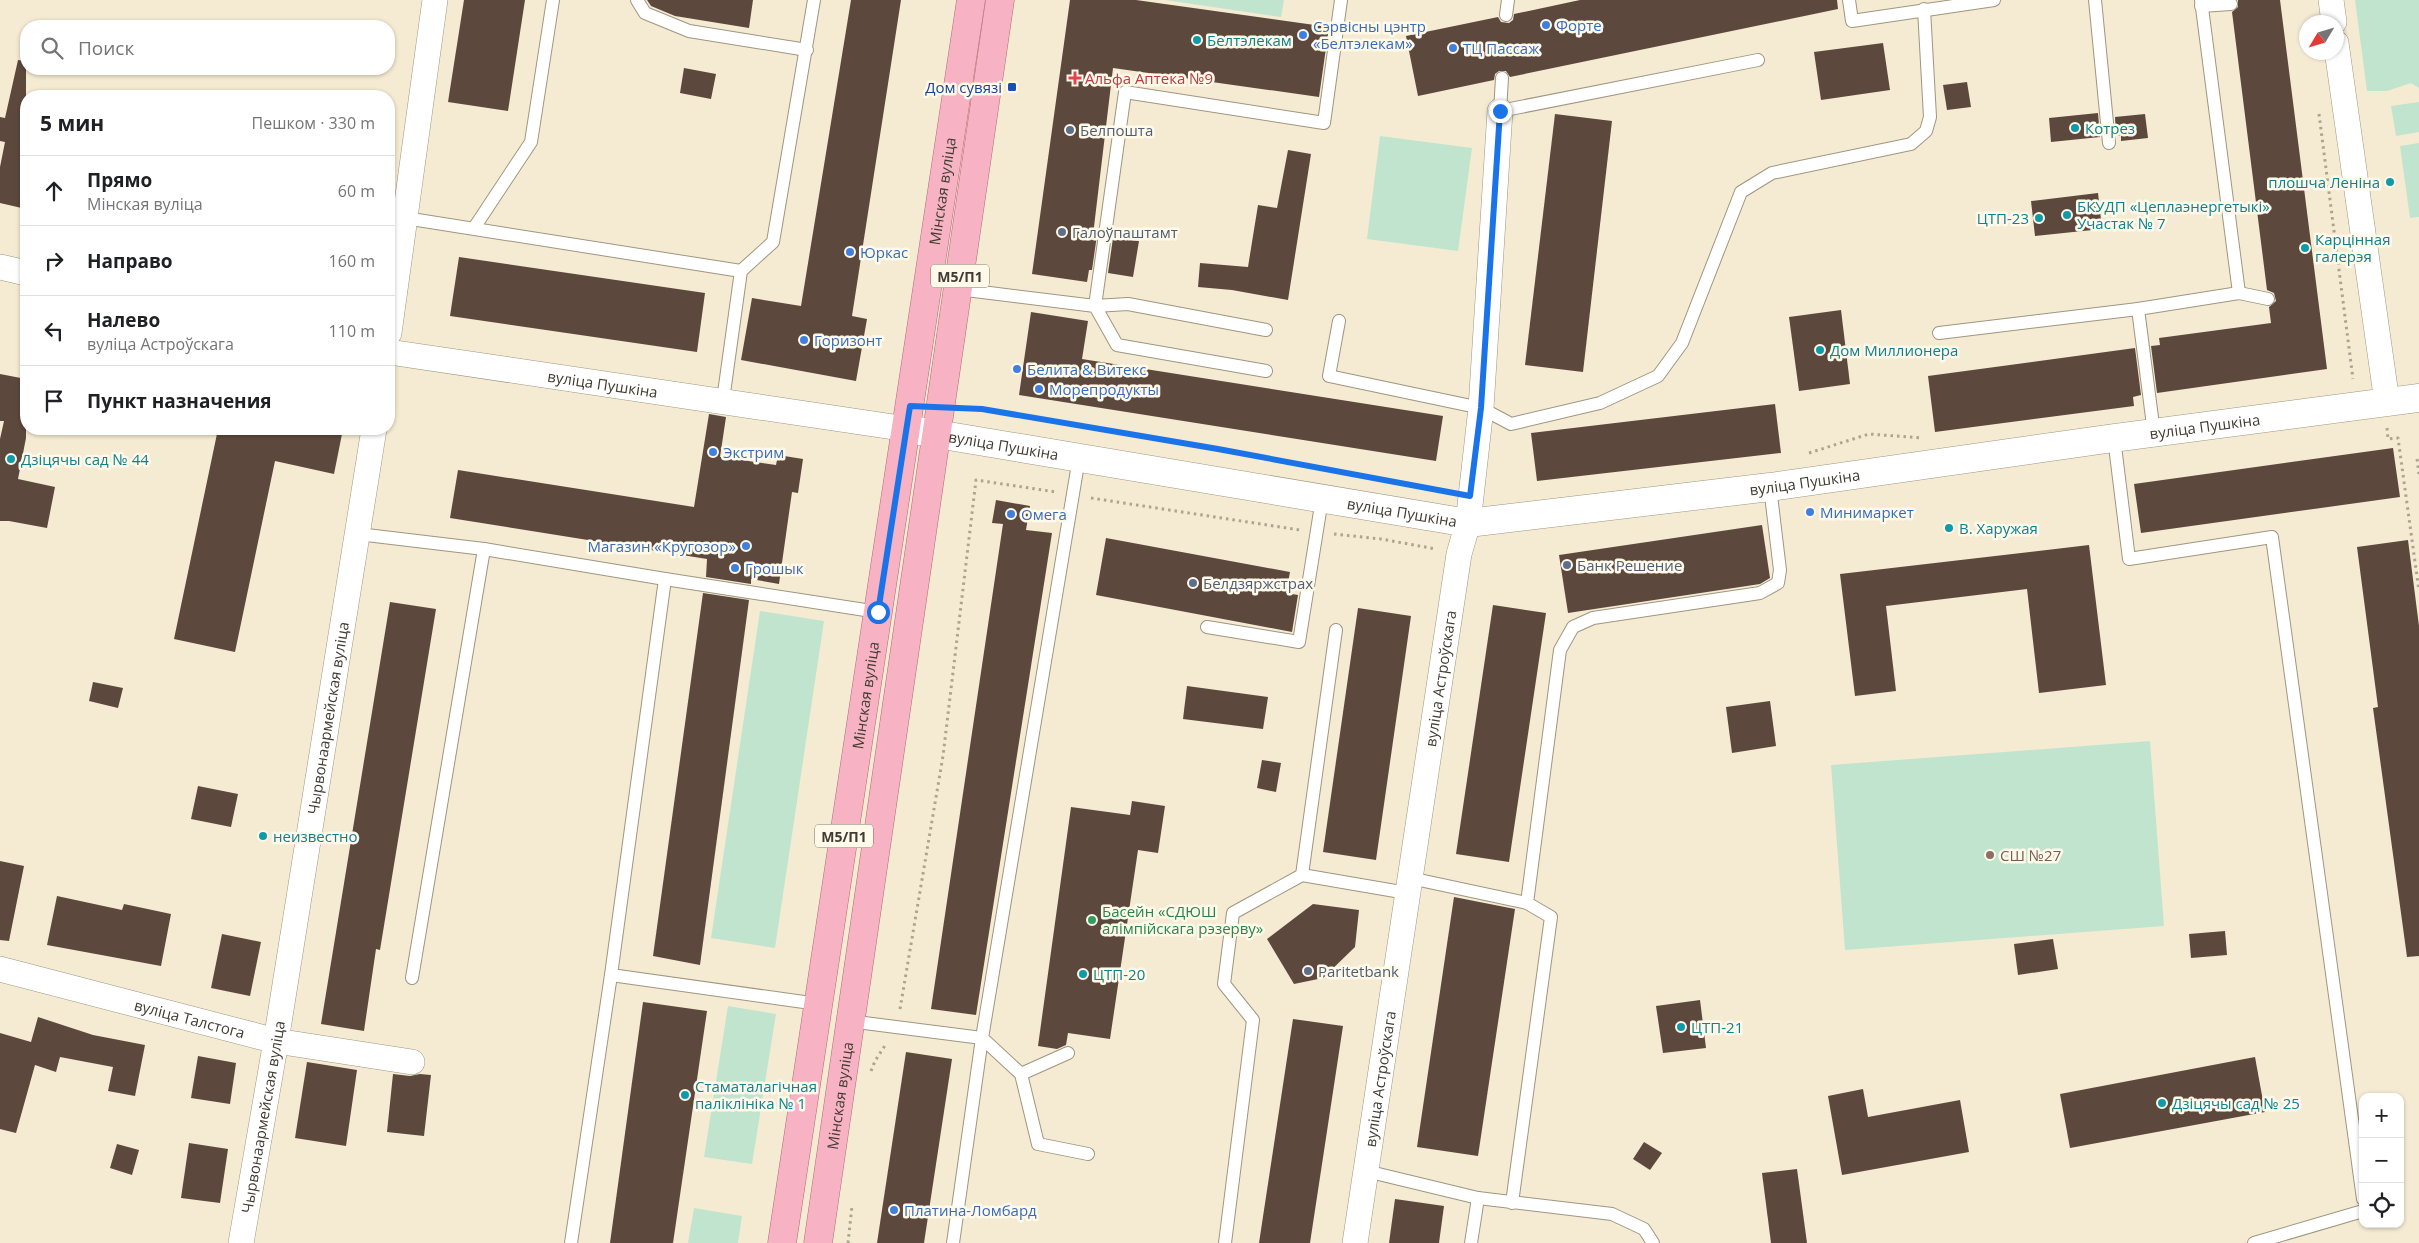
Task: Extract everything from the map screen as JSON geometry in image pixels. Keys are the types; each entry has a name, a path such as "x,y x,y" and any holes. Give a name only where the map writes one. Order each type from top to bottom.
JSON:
{"main road":[{"name":"Мінская вуліца","path":"782,1243 971,0"},
{"name":"Мінская вуліца","path":"818,1243 1000,0"},
{"name":"вуліца Пушкіна","path":"907,429 940,420 1079,458 1468,523 1770,487 2154,433 2387,413 2419,398"}],"street":[{"path":"395,290 435,0"},
{"path":"2330,0 2333,15"},
{"path":"2338,60 2383,371 2387,413"},
{"name":"вуліца Астроўскага","path":"1355,1243 1459,554 1468,523 1481,408 1500,111"},
{"path":"0,267 20,272"},
{"name":"вуліца Пушкіна","path":"395,353 723,400 907,429"},
{"name":"Чырвонаармейская вуліца","path":"240,1243 276,1041 373,435"},
{"name":"вуліца Талстога","path":"0,969 276,1041 412,1062"}],"lane":[{"path":"474,228 531,142 553,0"},
{"path":"637,0 645,13 688,31 807,50"},
{"path":"723,400 741,271 773,242 814,0"},
{"path":"1266,371 1117,345 1095,306 1126,92 1324,122 1340,0"},
{"path":"1506,15 1508,0"},
{"path":"1849,0 1852,21 1994,0"},
{"path":"2095,0 2109,143"},
{"path":"2231,4 2201,3 2239,293"},
{"path":"1339,321 1329,376 1481,408 1511,424 1600,404 1658,376 1682,343 1741,192 1772,172 1911,144 1926,131 1930,117 1924,9"},
{"path":"1502,78 1500,111 1758,60"},
{"path":"405,218 741,271"},
{"path":"958,289 1095,306 1128,304 1266,330"},
{"path":"1939,333 2138,309 2239,293 2268,299"},
{"path":"2138,309 2154,433"},
{"path":"2114,438 2129,559 2272,538 2361,1183"},
{"path":"953,1243 982,1038 1079,458"},
{"path":"1527,903 1560,650 1574,627 1593,618 1760,593 1778,584 1780,570 1770,487"},
{"path":"1208,627 1299,642 1322,499"},
{"path":"358,534 484,549 878,612"},
{"path":"412,978 484,549"},
{"path":"571,1243 665,579"},
{"path":"1302,875 1336,630"},
{"path":"1226,1243 1253,1020 1224,984 1233,913 1302,875 1408,885 1527,903 1551,916 1512,1203"},
{"path":"610,975 788,1002 818,1004"},
{"path":"849,1021 982,1038 1021,1074 1038,1144 1088,1154"},
{"path":"1021,1074 1068,1053"},
{"path":"1366,1170 1478,1198 1612,1214 1644,1229 1653,1243"},
{"path":"1471,1243 1478,1198"},
{"path":"2254,1243 2359,1212"}],"path":[{"path":"2318,112 2353,378"},
{"path":"2346,380 2383,371"},
{"path":"940,420 982,409 1218,449 1422,487"},
{"path":"2387,413 2388,439 2398,438 2419,591"},
{"path":"1806,454 1869,434 1927,438"},
{"path":"2417,459 2419,474"}],"green space":[{"path":"1165,0 1284,0 1281,17"},
{"path":"2355,0 2419,0 2419,88 2411,83 2387,91 2367,91"},
{"path":"2419,102 2419,132 2396,136 2391,106"},
{"path":"1380,136 1472,148 1458,251 1367,239"},
{"path":"2419,143 2419,217 2410,218 2400,146"},
{"path":"760,611 824,621 775,948 711,938"},
{"path":"2150,741 2164,926 1845,950 1831,765"},
{"path":"728,1006 776,1014 752,1164 704,1157"},
{"path":"694,1208 742,1216 738,1243 688,1243"}],"building":[{"path":"464,0 525,0 508,111 448,102"},
{"path":"647,0 753,0 749,28 675,16 651,6"},
{"path":"851,0 901,0 852,316 867,319 856,381 741,360 752,298 801,306"},
{"path":"1070,0 1136,0 1329,27 1319,97 1113,68 1093,235 1097,235 1092,270 1089,270 1087,282 1032,274"},
{"path":"1580,0 1837,0 1838,9 1510,77 1506,71 1499,71 1495,74 1494,80 1418,96 1406,36 1498,17 1501,22 1509,23 1513,20 1514,14"},
{"path":"2238,0 2280,0 2327,369 2157,393 2151,346 2160,345 2159,338 2271,323 2269,307 2276,301 2274,293 2267,290 2232,12 2238,7"},
{"path":"1883,43 1890,90 1821,100 1814,52"},
{"path":"18,60 20,60 20,75 26,75 26,90 20,90 20,208 0,203 0,167 5,142 0,141 0,117 5,118"},
{"path":"684,68 716,74 711,99 680,93"},
{"path":"1967,82 1971,107 1947,110 1943,85"},
{"name":"Котрез","path":"2098,113 2100,137 2051,142 2049,118"},
{"path":"1555,114 1612,121 1583,372 1525,365"},
{"path":"2145,114 2148,138 2121,141 2121,135 2116,136 2115,117"},
{"path":"1288,150 1311,154 1288,300 1232,290 1198,287 1200,263 1248,267 1258,205 1277,208"},
{"name":"БКУДП «Цеплаэнергетыкі» Участак № 7","path":"2098,193 2102,229 2035,236 2031,201"},
{"path":"1113,238 1139,241 1133,277 1108,273"},
{"path":"459,257 705,293 697,352 450,316"},
{"name":"Дом Миллионера","path":"1841,310 1850,384 1799,391 1789,317"},
{"path":"1031,312 1088,321 1082,359 1443,416 1436,461 1019,395"},
{"path":"2135,348 2141,395 2133,397 2134,406 1935,432 1928,376"},
{"name":"Дзіцячы сад № 44","path":"0,374 20,378 20,435 26,435 26,438 18,479 55,487 47,528 0,521 0,439 4,421 0,421"},
{"path":"1775,404 1781,453 1537,481 1531,433"},
{"path":"709,414 726,417 720,457 776,465 778,455 803,459 798,493 792,492 779,584 751,579 751,584 706,577 707,559 450,518 458,470 694,507"},
{"path":"217,435 342,435 334,474 275,461 235,652 174,639"},
{"path":"2393,448 2400,497 2141,533 2134,484"},
{"path":"996,500 1030,506 1026,530 1052,533 976,1015 931,1009 1003,524 992,523"},
{"path":"1762,525 1770,578 1760,584 1568,613 1559,555"},
{"name":"Белдзяржстрах","path":"1106,538 1290,572 1286,593 1298,595 1292,632 1096,595"},
{"path":"2408,540 2419,626 2419,956 2407,957 2373,708 2378,707 2357,547"},
{"path":"2089,545 2106,685 2039,693 2027,589 1886,606 1896,691 1855,696 1840,574"},
{"path":"703,593 749,600 700,965 653,956"},
{"path":"390,602 436,609 380,950 376,949 364,1031 321,1024"},
{"path":"1493,605 1546,613 1509,862 1456,854"},
{"path":"1358,608 1411,616 1376,860 1323,852"},
{"path":"93,682 123,688 118,708 89,701"},
{"path":"1187,686 1268,697 1263,729 1183,719"},
{"path":"1770,701 1776,746 1732,753 1726,707"},
{"path":"1262,760 1281,763 1276,792 1257,788"},
{"path":"198,786 238,794 231,827 191,819"},
{"name":"Басейн «СДЮШ алімпійскага рэзерву»","path":"1132,801 1165,806 1158,853 1138,850 1110,1039 1068,1033 1066,1045 1057,1049 1038,1046 1071,807 1130,815"},
{"path":"0,861 24,866 9,941 0,940"},
{"path":"57,896 122,910 124,904 171,914 161,966 47,945"},
{"path":"1454,897 1515,909 1478,1156 1417,1147"},
{"path":"1313,904 1359,910 1355,947 1323,978 1294,984 1267,939"},
{"path":"2225,931 2227,955 2191,958 2189,934"},
{"path":"222,934 261,942 250,996 211,988"},
{"path":"2053,939 2058,969 2018,975 2014,944"},
{"name":"ЦТП-21","path":"1700,1000 1706,1048 1663,1053 1656,1006"},
{"path":"643,1002 707,1011 673,1243 610,1243"},
{"path":"38,1017 93,1035 145,1045 135,1096 108,1091 113,1067 60,1057 56,1072 35,1065 16,1133 0,1129 0,1033 31,1042"},
{"path":"1293,1019 1343,1026 1310,1243 1259,1243"},
{"path":"906,1052 952,1059 924,1243 877,1243"},
{"path":"198,1056 236,1063 230,1104 191,1098"},
{"name":"Дзіцячы сад № 25","path":"2255,1057 2265,1112 2070,1148 2060,1094"},
{"path":"307,1062 357,1070 346,1146 295,1138"},
{"path":"393,1074 410,1076 420,1074 431,1075 424,1136 387,1132"},
{"path":"1863,1089 1868,1117 1960,1100 1969,1152 1842,1175 1828,1096"},
{"path":"1644,1142 1662,1153 1650,1170 1633,1159"},
{"path":"189,1143 228,1149 220,1203 181,1198"},
{"path":"117,1144 139,1150 132,1175 110,1168"},
{"path":"1797,1169 1807,1243 1771,1243 1762,1173"},
{"path":"1395,1199 1444,1206 1439,1243 1389,1243"}],"place":[{"name":"Форте","path":"1546,25"},
{"name":"Сэрвісны цэнтр «Белтэлекам»","path":"1303,35"},
{"name":"Белтэлекам","path":"1197,40"},
{"name":"ТЦ Пассаж","path":"1453,48"},
{"name":"Альфа Аптека №9","path":"1075,78"},
{"name":"Дом сувязі","path":"1012,87"},
{"name":"Котрез","path":"2075,128"},
{"name":"Белпошта","path":"1070,130"},
{"name":"плошча Леніна","path":"2390,182"},
{"name":"БКУДП «Цеплаэнергетыкі» Участак № 7","path":"2067,215"},
{"name":"ЦТП-23","path":"2039,218"},
{"name":"Галоўпаштамт","path":"1062,232"},
{"name":"Карцінная галерэя","path":"2305,248"},
{"name":"Юркас","path":"850,252"},
{"name":"Горизонт","path":"804,340"},
{"name":"Дом Миллионера","path":"1820,350"},
{"name":"Белита & Витекс","path":"1017,369"},
{"name":"Морепродукты","path":"1039,389"},
{"name":"Экстрим","path":"713,452"},
{"name":"Дзіцячы сад № 44","path":"11,459"},
{"name":"Минимаркет","path":"1810,512"},
{"name":"Омега","path":"1011,514"},
{"name":"В. Харужая","path":"1949,528"},
{"name":"Магазин «Кругозор»","path":"746,546"},
{"name":"Банк Решение","path":"1567,565"},
{"name":"Грошык","path":"735,568"},
{"name":"Белдзяржстрах","path":"1193,583"},
{"name":"неизвестно","path":"263,836"},
{"name":"СШ №27","path":"1990,855"},
{"name":"Басейн «СДЮШ алімпійскага рэзерву»","path":"1092,920"},
{"name":"Paritetbank","path":"1308,971"},
{"name":"ЦТП-20","path":"1083,974"},
{"name":"ЦТП-21","path":"1681,1027"},
{"name":"Стаматалагічная паліклініка № 1","path":"685,1095"},
{"name":"Дзіцячы сад № 25","path":"2162,1103"},
{"name":"Платина-Ломбард","path":"894,1210"}],"route":[{"path":"878,612 910,406 982,409 1218,449 1470,496 1481,408 1500,111"}]}
